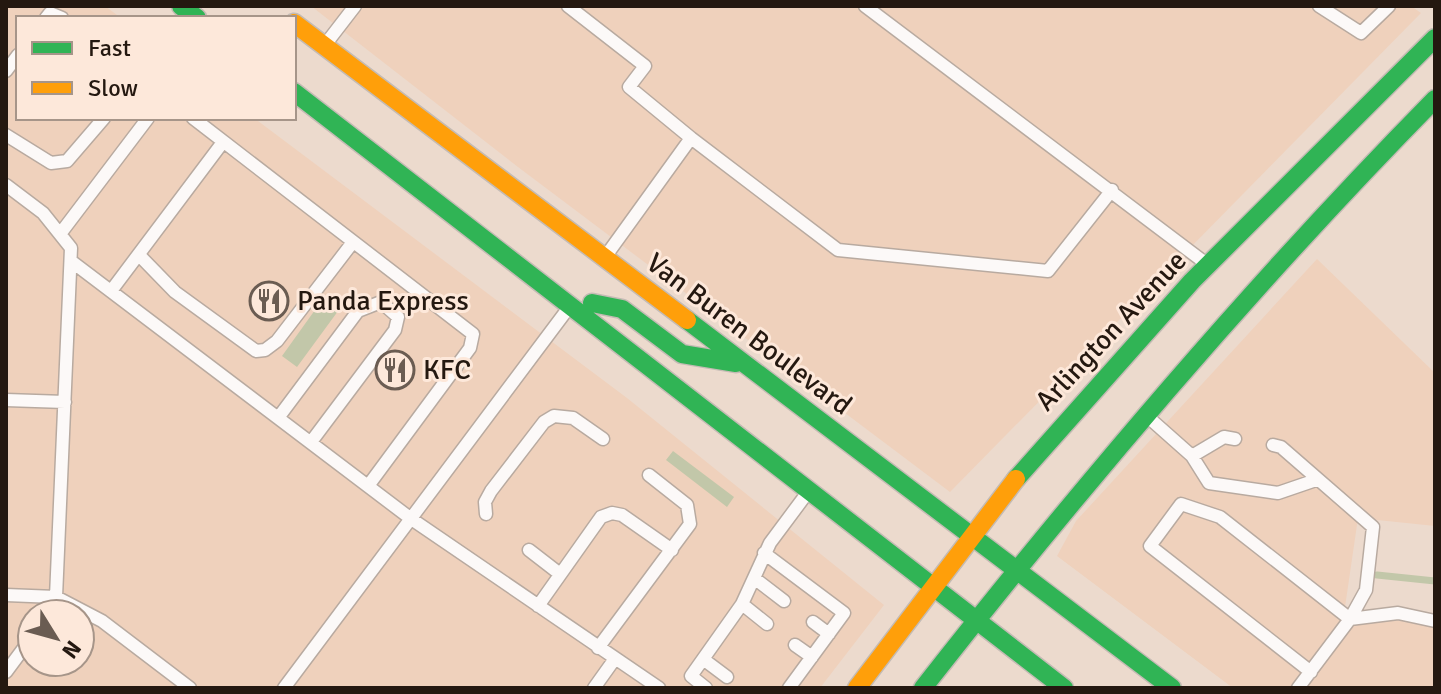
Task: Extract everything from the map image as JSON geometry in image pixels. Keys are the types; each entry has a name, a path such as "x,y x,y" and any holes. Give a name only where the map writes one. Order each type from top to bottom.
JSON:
{"main road":[{"name":"Van Buren Boulevard","path":"296,25 1172,688"},
{"name":"Arlington Avenue","path":"857,688 1051,437 1290,180 1435,38"},
{"path":"1387,149 1435,81"},
{"path":"296,94 572,304 1064,688"},
{"path":"923,688 1144,414 1435,99"},
{"path":"390,167 444,183"},
{"path":"583,263 604,259"},
{"path":"572,304 596,302 622,309 682,354 744,365"}],"lane":[{"path":"324,46 355,6"},
{"path":"568,6 645,66 629,87 838,250 1048,271 1112,190"},
{"path":"865,6 1210,266"},
{"path":"1319,6 1361,33 1389,6"},
{"path":"6,135 51,163 67,161 102,120"},
{"path":"60,234 146,120"},
{"path":"196,120 473,334 470,348 368,486"},
{"path":"604,259 691,138"},
{"path":"111,291 223,142"},
{"path":"6,185 43,213 71,248 56,597"},
{"path":"139,255 175,292 256,351 265,350 277,341 353,242"},
{"path":"71,261 410,518 657,688"},
{"path":"278,418 358,311 381,302 388,307 398,317 395,330 311,442"},
{"path":"284,688 572,304"},
{"path":"6,400 65,402"},
{"path":"1144,414 1192,456 1209,483 1278,493 1316,480"},
{"path":"486,514 485,502 491,491 544,422 554,416 573,418 603,439"},
{"path":"1192,456 1224,437 1235,439"},
{"path":"1273,445 1281,447 1373,527 1366,590 1350,619 1298,688"},
{"path":"598,648 690,524 691,514 680,498 649,475"},
{"path":"706,688 691,676 742,604 764,553 810,491"},
{"path":"1311,672 1150,546 1181,504 1220,517 1350,619 1398,613 1435,621"},
{"path":"538,606 601,517 612,513 622,515 672,550"},
{"path":"529,550 560,574"},
{"path":"764,553 844,613 789,688"},
{"path":"754,578 784,601"},
{"path":"6,595 56,597 102,621 190,688"},
{"path":"742,604 767,624"},
{"path":"813,622 829,634"},
{"path":"795,645 812,657"},
{"path":"703,659 727,677"},
{"path":"594,688 614,660"}],"shaded area":[{"path":"6,6 105,6 118,16 16,16 16,120 257,120 627,398 884,605 820,688 6,688"},
{"path":"311,6 1411,6 1421,13 950,492 518,167"},
{"path":"1317,259 1435,373 1435,526 1358,518 1345,607 1435,626 1435,688 1233,688 1057,556 1076,521"},
{"path":"325,296 341,307 297,367 282,356"},
{"path":"673,451 734,497 727,507 666,460"}],"waterway":[{"path":"1377,575 1435,581"}],"traffic: fast":[{"path":"181,6 194,16"},
{"path":"1016,479 1192,281 1435,38"},
{"path":"296,94 1064,688"},
{"path":"923,688 1171,386 1300,241 1435,99"},
{"path":"592,303 622,309 682,354 736,363"},
{"path":"687,320 1172,688"}],"traffic: slow":[{"path":"296,25 687,320"},
{"path":"857,688 1016,479"}],"place":[{"name":"Panda Express","path":"269,301"},
{"name":"KFC","path":"395,370"}]}
